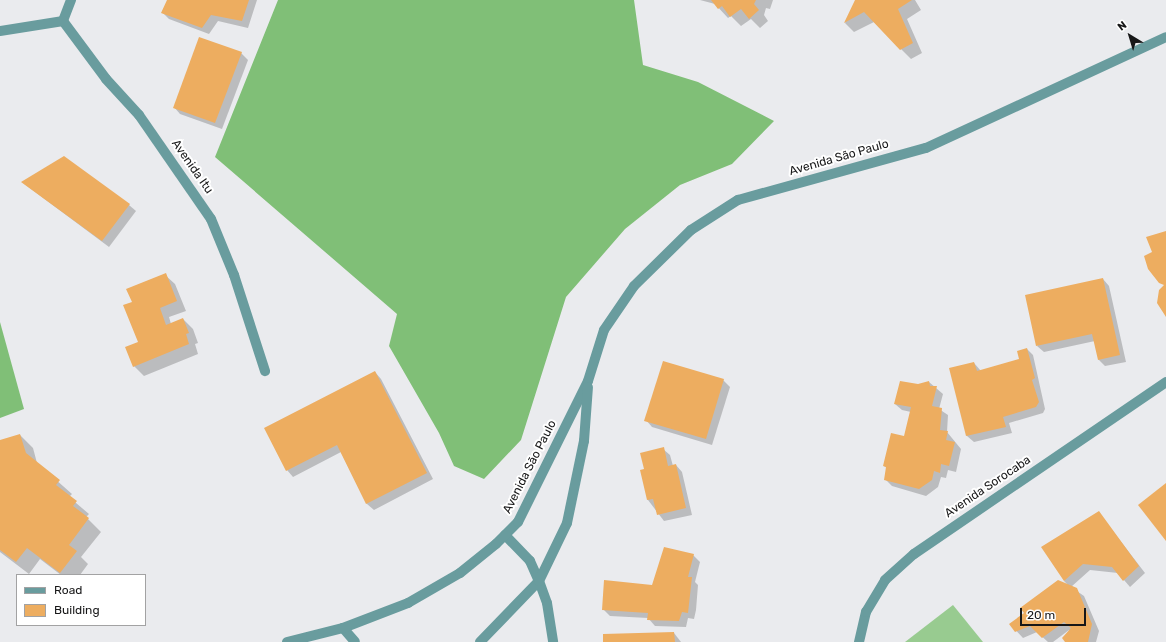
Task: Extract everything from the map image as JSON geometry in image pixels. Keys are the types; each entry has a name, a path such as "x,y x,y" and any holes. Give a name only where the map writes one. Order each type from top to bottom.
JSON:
{"street":[{"path":"0,31 64,21 71,0"},
{"name":"Avenida Itu","path":"64,21 106,79 139,115 211,219 234,275 265,371"},
{"name":"Avenida São Paulo","path":"286,642 343,628 421,596 460,573 518,522 588,381 604,330 634,286 691,230 738,200 926,148 1166,37"},
{"name":"Avenida São Paulo","path":"480,642 539,581 567,523 584,441 588,381"},
{"name":"Avenida Sorocaba","path":"859,642 866,612 885,580 914,554 1166,382"},
{"path":"505,535 530,561 539,581 547,603 553,642"},
{"path":"343,628 355,642"}],"green space":[{"path":"278,0 634,0 643,65 698,82 774,121 732,164 680,185 625,229 566,297 521,440 484,479 454,466 439,433 389,346 397,314 215,157"},
{"path":"0,322 24,409 0,418"},
{"path":"953,605 983,642 905,642"}],"building":[{"path":"167,0 249,0 242,21 211,15 202,28 161,13"},
{"path":"711,0 756,0 754,4 759,10 749,19 741,9 730,17 722,6 718,9"},
{"path":"855,0 912,0 898,9 913,43 900,50 864,12 844,23"},
{"path":"199,37 242,52 215,123 173,108"},
{"path":"64,156 130,204 102,241 21,182"},
{"path":"1166,231 1166,317 1157,303 1159,290 1164,285 1159,283 1148,269 1144,256 1152,252 1146,237"},
{"path":"166,273 177,301 160,308 166,325 183,318 189,333 186,334 189,344 133,367 125,347 138,342 123,305 132,302 126,289"},
{"path":"1103,278 1120,355 1098,360 1092,334 1036,346 1025,295"},
{"path":"1027,348 1035,378 1032,380 1039,402 1036,407 1003,417 1006,427 966,436 949,368 974,362 977,371 1019,359 1017,351"},
{"path":"663,361 724,379 706,439 644,421"},
{"path":"375,371 427,473 366,504 337,445 286,471 264,428"},
{"path":"900,381 918,384 929,381 930,386 937,386 932,406 942,408 940,430 948,431 946,440 955,442 949,466 941,464 940,473 934,471 932,480 919,489 884,480 886,467 883,466 891,433 904,436 911,407 894,404"},
{"path":"20,434 26,453 60,480 56,485 77,501 73,506 89,518 69,545 77,551 60,573 27,548 16,562 0,550 0,440"},
{"path":"664,447 668,466 676,464 686,508 657,515 653,499 647,500 640,470 644,469 640,453"},
{"path":"1166,483 1166,541 1138,505"},
{"path":"1099,511 1139,566 1123,581 1112,567 1083,564 1064,581 1041,547"},
{"path":"664,547 694,554 688,577 692,577 688,613 682,612 679,621 647,620 648,613 602,610 604,580 652,585"},
{"path":"1058,580 1077,588 1092,624 1088,642 1065,642 1062,638 1071,628 1064,622 1042,638 1030,626 1015,632 1009,624 1024,613 1020,608"},
{"path":"674,632 675,642 603,642 603,634"}]}
